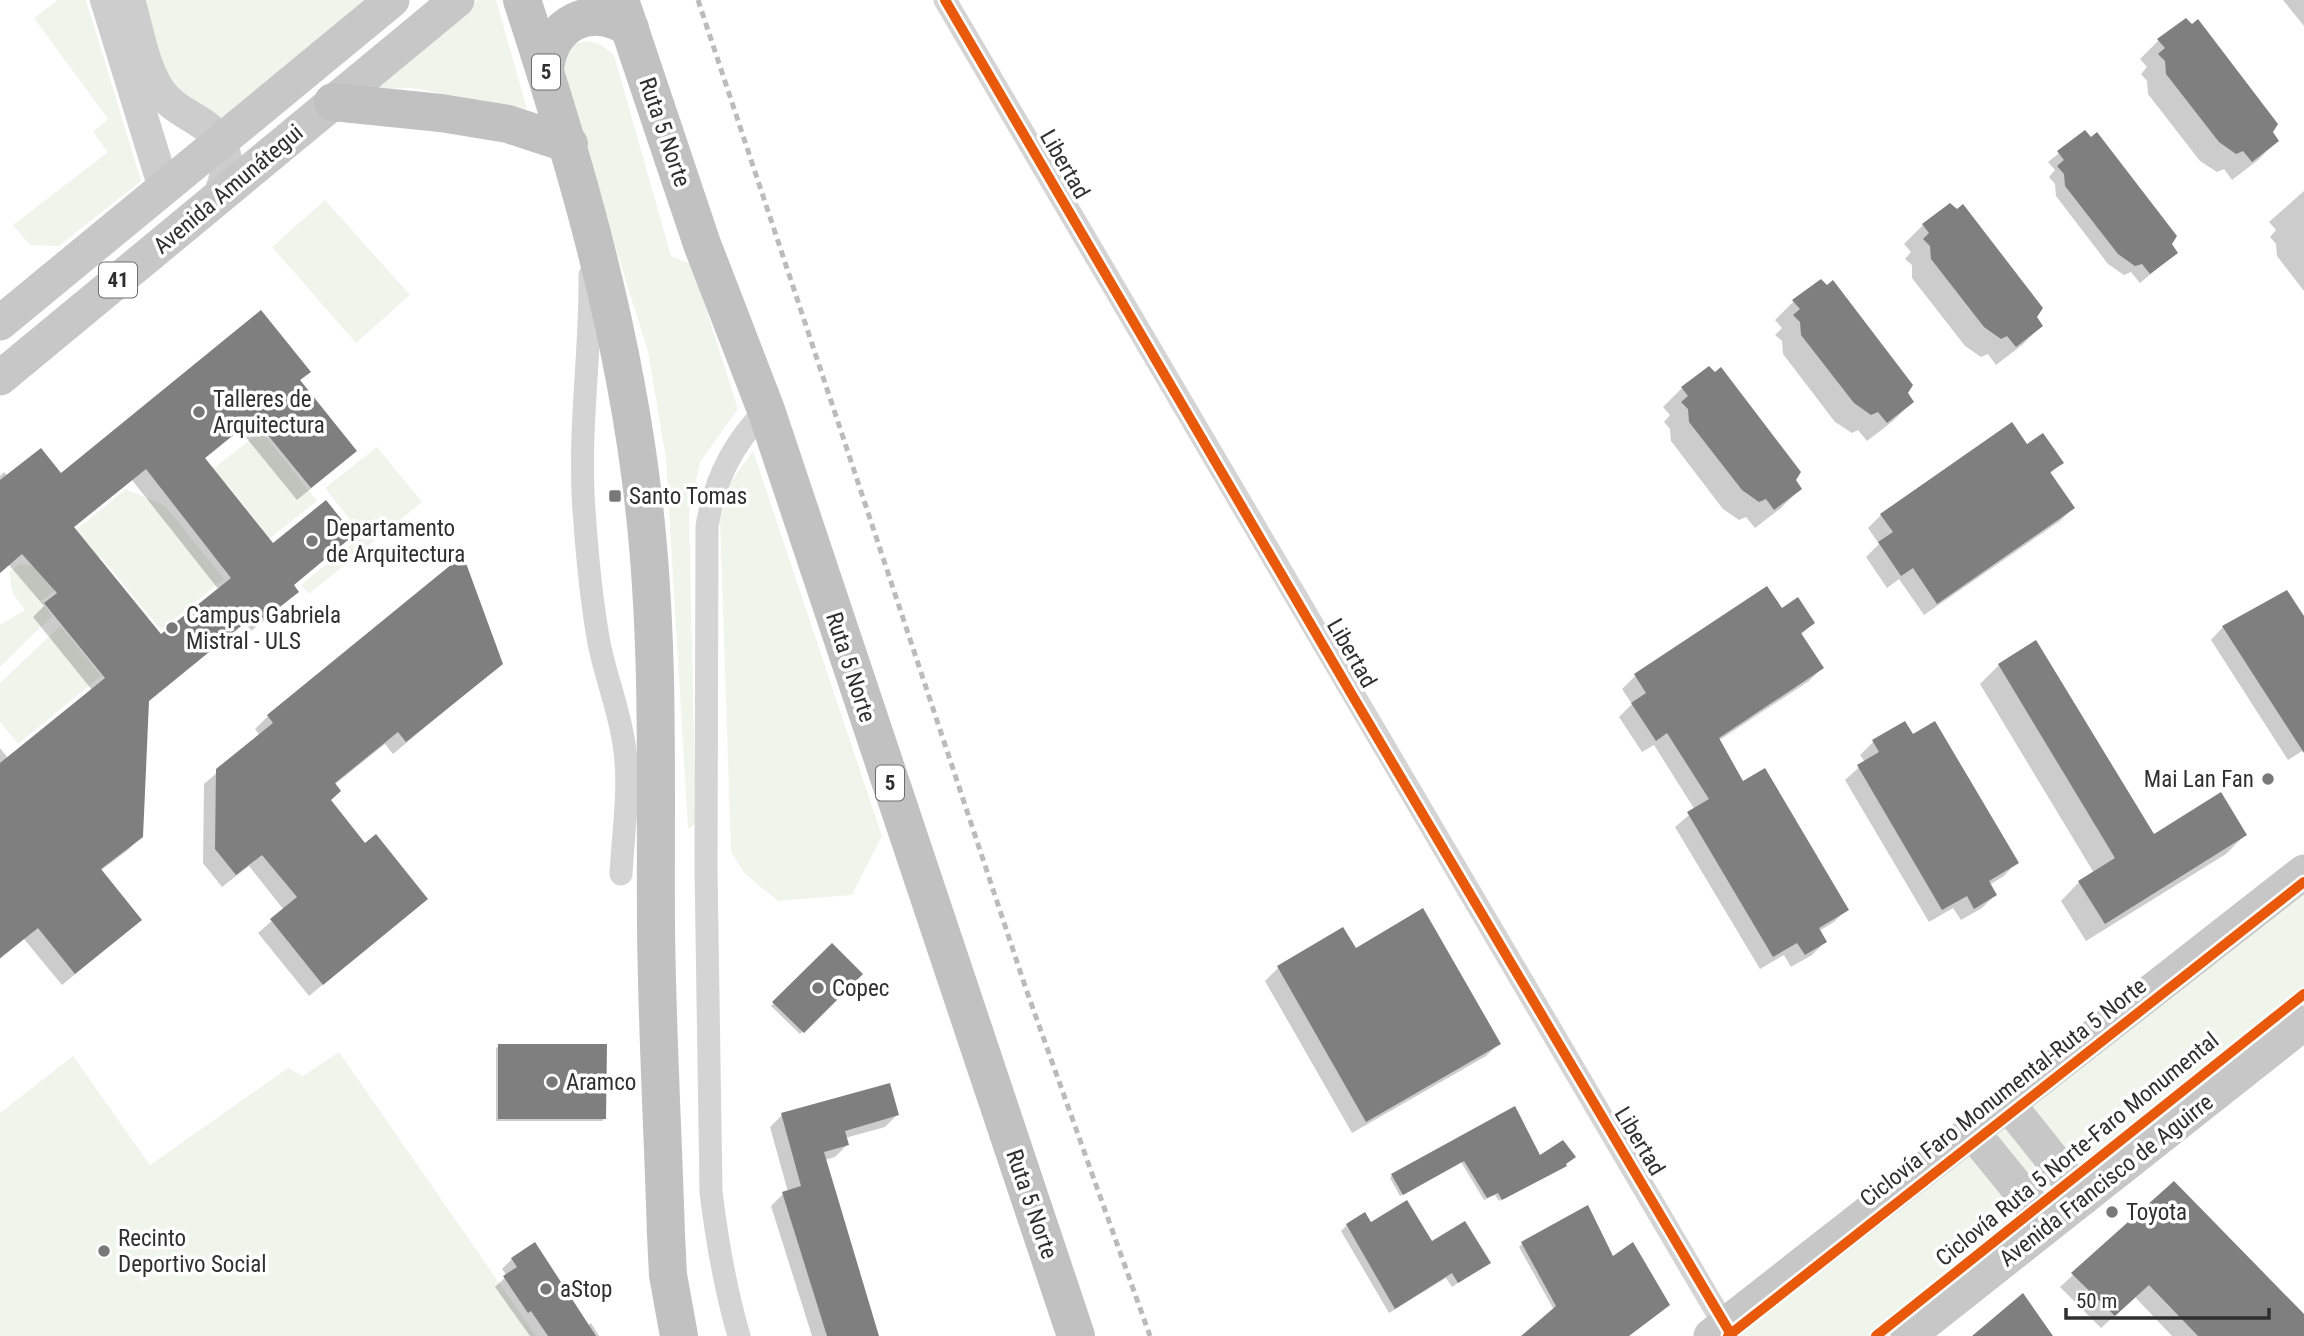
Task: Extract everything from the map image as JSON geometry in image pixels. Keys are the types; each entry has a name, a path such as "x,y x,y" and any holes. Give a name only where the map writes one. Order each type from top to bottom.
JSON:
{"highway":[{"name":"5","path":"522,0 569,144 589,219 618,342 644,504 656,659 656,930 666,1235 668,1275 678,1336"},
{"path":"545,69 551,44 568,24 593,16 625,14"},
{"name":"Ruta 5 Norte","path":"625,14 702,244 766,410 1076,1336"},
{"path":"333,102 417,110 508,124 569,144"}],"main road":[{"name":"Avenida Amunátegui","path":"0,323 393,0"},
{"name":"Avenida Amunátegui","path":"0,378 457,0"},
{"path":"1723,1333 2304,872"},
{"name":"Avenida Francisco de Aguirre","path":"1908,1336 2304,1023"},
{"path":"2009,1105 2083,1198"},
{"path":"1973,1133 2048,1225"}],"street":[{"path":"106,0 164,188"},
{"path":"129,0 150,69 161,92 178,109 203,124 220,142 227,170 226,182 217,199"},
{"name":"Libertad","path":"945,0 1723,1333"},
{"path":"589,219 589,334 583,417 584,508 599,642 626,755 621,874"},
{"path":"739,1336 717,1243 711,1192 706,868 707,527 714,492 730,456 746,432 766,410"},
{"path":"624,821 656,845"}],"shaded area":[{"path":"58,0 86,0 141,181 59,246 30,245 13,225 108,152 93,132 108,119 34,18"},
{"path":"140,0 374,0 217,129 165,93"},
{"path":"478,0 496,0 527,109 412,88 371,89"},
{"path":"587,41 600,44 614,55 671,256 692,265 738,409 700,462 689,515 696,824 688,829 666,459 648,352 560,68 574,44"},
{"path":"325,200 410,295 356,343 272,247"},
{"path":"261,431 317,501 264,543 250,536 261,527 226,483 207,497 195,483"},
{"path":"377,447 422,502 309,594 301,585 362,535 325,488"},
{"path":"753,451 882,836 852,895 778,901 745,874 731,852 720,520 730,483"},
{"path":"126,489 165,506 224,579 161,630 100,556 69,579 48,553"},
{"path":"20,564 38,567 56,589 41,601 52,616 0,667 0,625 25,610 13,594 9,572"},
{"path":"60,626 101,676 18,744 0,722 0,683"},
{"path":"2304,887 2304,1007 1886,1336 1734,1336"},
{"path":"339,1052 536,1336 0,1336 0,1113 73,1056 150,1165 288,1068 303,1076"}],"building":[{"path":"2186,18 2192,24 2198,19 2278,124 2273,132 2279,141 2252,162 2243,151 2236,154 2219,142 2166,74 2165,61 2158,54 2165,48 2157,39"},
{"path":"2085,130 2091,137 2097,132 2177,236 2172,244 2178,253 2150,274 2142,264 2135,266 2118,254 2065,186 2064,174 2057,166 2064,160 2057,151"},
{"path":"1950,203 1957,209 1963,204 2043,308 2037,317 2043,326 2016,347 2007,336 2001,339 1984,327 1931,259 1930,246 1923,239 1929,233 1922,224"},
{"path":"1821,279 1827,285 1833,280 1913,385 1908,393 1914,402 1887,423 1878,412 1871,415 1854,403 1801,335 1800,322 1793,315 1800,309 1792,300"},
{"path":"261,310 311,372 300,380 357,451 311,488 254,418 205,458 273,543 326,500 354,535 294,585 299,592 264,619 258,612 149,701 143,837 101,869 142,920 75,974 38,928 0,958 0,763 105,678 44,603 57,593 22,554 0,573 0,480 41,448 61,473","holes":["146,469 231,578 161,634 74,527"]},
{"path":"1709,366 1715,372 1721,367 1801,472 1796,480 1802,489 1774,510 1766,499 1759,502 1742,490 1689,422 1688,409 1681,402 1688,396 1681,387"},
{"path":"2012,422 2027,444 2043,433 2064,463 2050,472 2075,508 1937,604 1913,568 1901,576 1878,542 1893,532 1880,514"},
{"path":"463,555 503,664 406,742 398,732 335,783 341,791 331,800 365,843 376,834 428,899 323,985 270,919 297,897 262,855 236,875 215,849 216,769 273,723 267,715"},
{"path":"1767,586 1782,608 1798,597 1815,623 1801,633 1824,668 1719,738 1743,781 1765,768 1849,910 1819,928 1827,942 1805,955 1797,943 1773,957 1687,812 1709,799 1667,733 1656,741 1631,703 1646,693 1634,674"},
{"path":"2287,590 2304,616 2304,753 2222,626"},
{"path":"2036,640 2154,834 2221,792 2247,835 2105,924 2078,881 2115,858 1998,664"},
{"path":"1905,721 1913,734 1935,721 2019,863 1989,881 1997,895 1974,909 1967,896 1942,910 1857,765 1879,752 1872,740"},
{"path":"1423,908 1501,1044 1366,1122 1277,966 1343,927 1356,948"},
{"name":"Copec","path":"832,943 863,974 804,1033 772,1002"},
{"name":"Aramco","path":"498,1044 607,1044 606,1119 498,1119"},
{"path":"890,1083 899,1115 845,1131 849,1145 824,1152 879,1336 827,1336 782,1192 801,1186 781,1113"},
{"path":"1515,1106 1540,1155 1563,1140 1576,1157 1566,1164 1567,1166 1502,1200 1498,1193 1487,1198 1464,1161 1403,1195 1391,1174"},
{"path":"2174,1181 2304,1314 2304,1336 2198,1336 2149,1285 2115,1316 2071,1273"},
{"path":"1407,1200 1432,1241 1465,1221 1491,1263 1458,1283 1452,1273 1395,1309 1346,1224 1365,1212 1371,1222"},
{"path":"1588,1205 1613,1256 1633,1242 1670,1305 1629,1336 1521,1336 1556,1306 1521,1242"},
{"path":"535,1242 596,1336 548,1336 531,1311 528,1313 503,1276 517,1267 511,1258"},
{"path":"2023,1293 2053,1336 1972,1336"}],"railway":[{"path":"698,0 1026,989 1150,1336"}],"cycle path":[{"path":"945,0 1732,1336"},
{"name":"Ciclovía Faro Monumental-Ruta 5 Norte","path":"1728,1336 2304,882"},
{"name":"Ciclovía Ruta 5 Norte-Faro Monumental","path":"1876,1336 2304,994"}],"place":[{"name":"Talleres de Arquitectura","path":"199,412"},
{"name":"Santo Tomas","path":"615,496"},
{"name":"Departamento de Arquitectura","path":"312,541"},
{"name":"Campus Gabriela Mistral - ULS","path":"172,628"},
{"name":"Mai Lan Fan","path":"2268,779"},
{"name":"Copec","path":"818,988"},
{"name":"Aramco","path":"552,1082"},
{"name":"Toyota","path":"2112,1212"},
{"name":"Recinto Deportivo Social","path":"104,1251"},
{"name":"aStop","path":"546,1289"}]}
